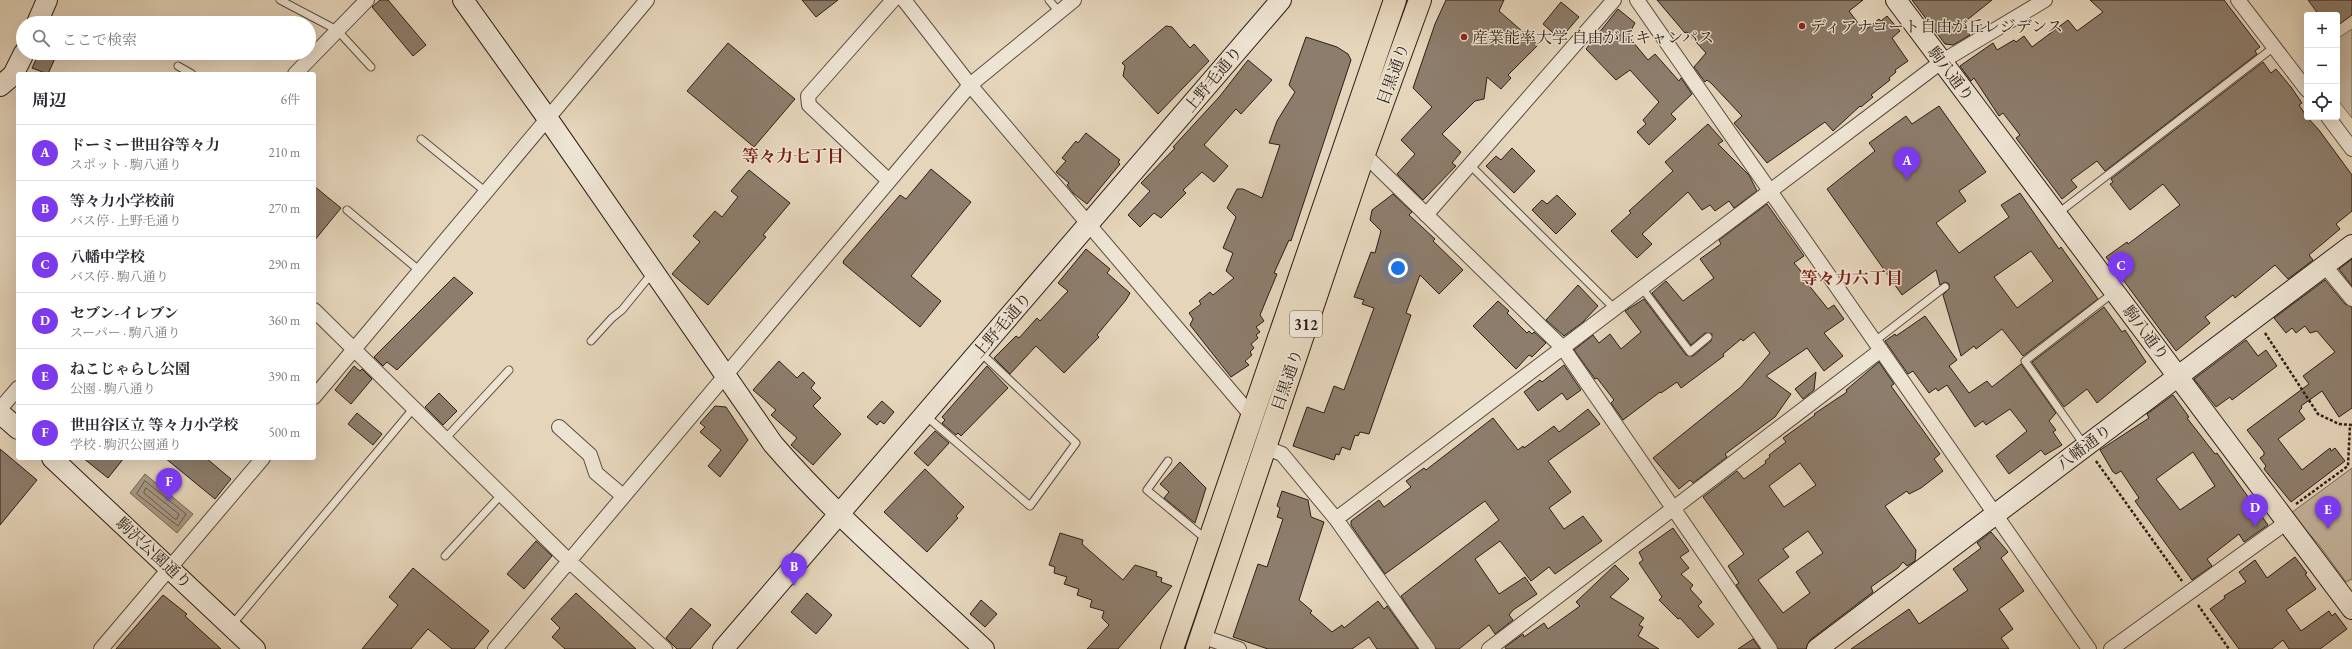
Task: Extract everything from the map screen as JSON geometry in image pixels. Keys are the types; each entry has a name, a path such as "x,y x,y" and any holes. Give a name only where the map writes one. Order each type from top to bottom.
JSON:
{"main road":[{"name":"目黒通り","path":"1172,649 1251,415 1395,0"},
{"name":"目黒通り","path":"1199,643 1364,154 1420,0"}],"street":[{"path":"40,16 47,0"},
{"path":"316,52 367,0"},
{"path":"463,0 548,119 773,444 839,513 984,649"},
{"path":"316,396 647,0"},
{"path":"888,180 809,105 808,96 893,0"},
{"path":"904,0 970,85 1251,415"},
{"path":"495,649 724,374 970,85 1074,0"},
{"name":"上野毛通り","path":"723,649 1281,0"},
{"path":"1426,215 1614,0"},
{"path":"1637,0 2089,649"},
{"name":"駒八通り","path":"1896,0 2352,609"},
{"path":"1336,519 1941,62 2045,0"},
{"path":"2238,0 2304,86"},
{"path":"8,79 20,60"},
{"path":"297,72 308,60"},
{"path":"2330,120 2352,149"},
{"path":"1364,154 1563,348 1672,509 1770,649"},
{"name":"八幡通り","path":"1817,649 2352,245"},
{"path":"2325,266 2352,299"},
{"path":"316,312 568,560 665,649"},
{"path":"1489,649 1672,509 1878,345"},
{"path":"0,409 16,390"},
{"path":"0,413 16,427"},
{"path":"559,427 590,455 596,473 623,496"},
{"path":"1264,447 1282,454 1336,519 1428,649"},
{"name":"駒沢公園通り","path":"54,460 255,649"},
{"path":"101,649 261,460"},
{"path":"2111,649 2190,592 2284,519"},
{"path":"1199,643 1239,649"}],"lane":[{"path":"280,0 310,16"},
{"path":"1049,0 1059,12"},
{"path":"316,19 337,30 371,67"},
{"path":"2057,214 2274,47"},
{"path":"178,66 188,72"},
{"path":"421,139 486,192"},
{"path":"1470,165 1614,309"},
{"path":"347,210 420,271"},
{"path":"591,341 612,318 622,310 653,271"},
{"path":"1878,345 1945,287"},
{"path":"1642,288 1690,352 1708,337"},
{"path":"2085,446 2025,361 2115,292"},
{"path":"924,414 1030,506 1076,443 979,351"},
{"path":"445,439 509,370"},
{"path":"231,626 414,409"},
{"path":"1168,461 1147,490 1208,542"},
{"path":"445,556 501,495"}],"path":[{"path":"2261,314 2265,336 2318,414 2339,424 2351,425 2348,466 2284,519"},
{"path":"2085,446 2229,649"}],"shaded area":[{"path":"2352,29 2352,118 2340,103 2340,37"},
{"path":"2352,468 2352,579 2346,582 2319,545 2291,513"}],"water":[{"path":"145,474 193,514 177,533 130,493"}],"building":[{"path":"380,0 388,0 426,45 413,56 372,7"},
{"path":"802,0 838,0 816,17"},
{"path":"1446,0 1504,0 1499,11 1538,45 1508,75 1511,78 1501,89 1487,77 1484,99 1475,101 1442,134 1461,152 1452,163 1456,166 1423,200 1397,174 1415,154 1401,140 1432,107 1413,88 1435,24"},
{"path":"1657,0 1863,0 1849,11 1864,31 1879,19 1881,21 1887,16 1900,31 1892,38 1908,61 1895,70 1896,72 1889,78 1890,80 1871,95 1873,97 1861,107 1860,106 1833,131 1825,122 1767,163 1734,123 1742,116 1711,83 1707,80 1705,82 1694,67 1706,53 1687,32 1685,33"},
{"path":"1912,0 1992,0 1962,24 1970,35 1953,45 1945,44"},
{"path":"2090,0 2224,0 2260,47 2255,51 2257,54 2105,171 2097,161 2071,180 2077,187 2062,199 2016,138 2020,135 2003,113 1999,116 1974,78 1971,81 1960,66 1993,43 1997,50 2014,40 2016,42 2024,36 2032,47 2068,20 2077,31 2103,12"},
{"path":"2308,0 2352,0 2352,15 2340,24 2340,12 2317,12"},
{"path":"1561,2 1579,17 1560,39 1543,24"},
{"path":"1618,9 1635,23 1628,36 1648,60 1655,54 1679,81 1681,78 1692,94 1671,114 1676,119 1649,145 1637,132 1646,124 1643,120 1659,102 1630,70 1616,80 1586,49"},
{"path":"1166,26 1172,27 1190,48 1194,44 1209,61 1158,114 1123,76 1125,66 1122,63"},
{"path":"1306,37 1337,47 1348,54 1351,60 1291,241 1289,240 1274,273 1277,274 1260,315 1264,321 1256,327 1260,332 1256,335 1258,338 1251,344 1254,348 1250,352 1252,355 1245,361 1249,365 1231,377 1190,325 1193,319 1189,313 1201,304 1199,301 1210,292 1213,295 1234,278 1226,271 1233,253 1223,248 1236,217 1227,208 1237,189 1243,189 1262,198 1280,145 1269,143 1277,121 1295,92 1289,85"},
{"path":"728,43 795,99 754,147 687,91"},
{"path":"36,60 54,60 49,72 43,72 32,68"},
{"path":"1248,60 1272,80 1241,114 1236,109 1204,145 1228,166 1214,182 1202,172 1183,190 1186,193 1161,218 1154,213 1140,227 1128,215 1150,191 1141,183 1175,148 1173,147 1220,96"},
{"path":"2263,62 2271,73 2276,69 2291,87 2302,103 2299,105 2304,112 2304,120 2310,120 2319,130 2352,175 2352,211 2336,224 2340,229 2309,255 2313,260 2288,279 2275,265 2235,298 2233,295 2205,317 2210,323 2176,351 2106,257 2127,242 2128,244 2180,205 2163,184 2130,210 2110,184 2113,182 2111,179"},
{"path":"1939,106 1986,172 1959,191 1966,201 1936,223 1959,253 2009,217 2001,205 2020,193 2059,249 2061,247 2098,299 2023,356 2002,329 1976,349 1974,346 1961,356 1943,295 1949,289 1949,284 1945,282 1940,285 1936,270 1902,295 1827,189 1875,151 1869,143 1906,116 1912,124","holes":["2031,251 2053,281 2017,308 1994,277"]},
{"path":"1708,124 1723,141 1718,144 1749,175 1757,191 1734,208 1729,201 1715,211 1710,205 1702,210 1688,192 1642,234 1652,244 1637,258 1611,231 1631,213 1629,211 1673,171 1665,162"},
{"path":"1086,133 1120,160 1118,162 1120,164 1087,204 1073,193 1067,185 1069,183 1056,172 1066,161 1062,158 1076,141 1078,143"},
{"path":"1512,148 1535,171 1514,193 1486,166 1496,156 1501,160"},
{"path":"931,169 971,202 911,276 941,301 920,327 843,263 900,195 906,199"},
{"path":"749,170 790,203 763,235 766,237 708,305 672,274 700,242 693,236 715,211 722,217 738,197 731,191"},
{"path":"316,188 341,208 316,239"},
{"path":"1393,194 1412,212 1409,215 1435,239 1433,241 1463,270 1439,294 1420,275 1406,313 1411,315 1369,434 1360,432 1358,436 1355,435 1350,450 1342,447 1339,455 1336,454 1334,460 1293,446 1307,407 1324,413 1334,386 1344,390 1374,308 1362,304 1364,300 1354,297 1371,252 1375,253 1381,231 1370,220 1372,210"},
{"path":"1557,195 1576,214 1556,234 1532,210 1542,200 1547,204"},
{"path":"1767,204 1804,256 1794,263 1805,276 1803,278 1828,309 1834,305 1844,319 1824,333 1843,356 1824,371 1807,348 1766,376 1791,394 1775,417 1725,454 1727,457 1693,483 1690,480 1679,489 1653,458 1741,387 1770,353 1754,332 1743,341 1741,339 1723,354 1724,356 1681,388 1677,382 1661,393 1660,392 1623,420 1611,403 1614,400 1597,378 1595,379 1574,350 1593,335 1599,343 1610,334 1621,349 1641,332 1625,311 1644,299 1686,355 1693,356 1711,341 1712,334 1705,333 1691,345 1652,293 1666,281 1683,301 1714,278 1700,259 1721,244 1719,240"},
{"path":"1086,249 1110,269 1107,273 1130,293 1126,300 1097,335 1099,337 1064,373 1036,346 1010,374 994,358 1016,336 1019,338 1037,318 1040,321 1068,291 1058,283"},
{"path":"2352,259 2352,286 2339,269"},
{"path":"454,277 473,293 397,370 387,362 383,366 374,357"},
{"path":"2325,280 2345,304 2352,307 2352,408 2339,417 2322,391 2301,406 2302,408 2299,411 2305,419 2278,439 2302,470 2330,448 2331,451 2335,448 2345,461 2291,502 2264,469 2266,466 2260,458 2264,455 2264,452 2247,430 2309,384 2303,376 2335,352 2317,331 2310,333 2305,326 2296,333 2292,328 2286,333 2274,318"},
{"path":"1578,285 1598,306 1583,322 1564,336 1546,320"},
{"path":"1498,301 1509,311 1507,313 1527,333 1529,331 1532,334 1534,332 1546,343 1532,357 1529,355 1516,369 1473,326"},
{"path":"2104,307 2122,332 2125,330 2146,362 2097,403 2087,389 2064,407 2032,362"},
{"path":"1925,316 1957,360 1949,366 1969,393 1987,381 1992,387 2021,364 2056,413 2049,421 2056,430 2053,432 2062,445 2045,455 2041,450 2009,474 1996,456 2027,431 2010,409 1986,425 1983,421 1975,427 1947,385 1938,391 1936,388 1929,393 1913,371 1908,374 1885,341 1895,334 1896,336"},
{"path":"2246,340 2258,356 2266,350 2277,366 2232,400 2230,397 2216,407 2194,379"},
{"path":"779,361 797,378 803,372 815,383 811,388 821,398 813,406 841,434 813,465 791,445 797,438 771,415 776,410 753,390"},
{"path":"1879,362 1894,384 1891,386 1940,454 1934,459 1943,471 1921,488 1909,494 1907,491 1885,506 1916,550 1915,561 1907,566 1903,562 1898,568 1871,587 1873,592 1810,640 1806,649 1778,649 1736,585 1739,583 1728,566 1744,554 1703,497 1737,471 1744,479 1766,463 1765,461 1770,457 1769,455 1786,442 1783,438 1815,415 1814,414 1847,392 1846,390","holes":["1800,463 1816,485 1784,507 1769,486","1808,531 1823,553 1796,572 1810,593 1783,613 1758,580 1789,557 1783,549"]},
{"path":"1564,365 1581,390 1567,400 1562,393 1538,411 1524,392 1540,380 1542,382"},
{"path":"354,366 360,371 362,369 372,379 351,404 335,390"},
{"path":"987,366 1008,388 961,436 958,433 956,435 942,423 945,420 942,417"},
{"path":"1816,372 1814,390 1803,399 1795,389"},
{"path":"439,393 457,411 443,425 425,407"},
{"path":"2173,395 2189,417 2187,418 2215,454 2217,453 2268,525 2244,542 2239,534 2207,559 2212,566 2192,580 2135,501 2139,498 2121,471 2116,474 2113,472 2100,450 2149,418 2147,414","holes":["2193,452 2215,486 2180,510 2156,479"]},
{"path":"882,401 894,412 884,424 880,421 877,425 867,417"},
{"path":"715,406 726,407 748,440 720,477 708,466 721,450 700,432 705,427 700,423"},
{"path":"1588,409 1600,424 1548,461 1571,492 1549,508 1564,529 1583,516 1602,541 1555,574 1549,567 1531,581 1500,541 1475,559 1499,594 1525,577 1537,594 1513,610 1509,615 1513,620 1495,634 1489,625 1459,649 1436,649 1401,596 1499,520 1485,501 1385,574 1351,525 1351,521 1379,500 1384,507 1411,487 1406,481 1424,468 1426,470 1493,418 1518,450 1523,446 1524,448 1554,426 1559,432"},
{"path":"357,413 382,434 373,445 348,424"},
{"path":"935,431 949,443 928,466 914,453"},
{"path":"0,449 37,480 0,525"},
{"path":"86,460 122,460 108,478"},
{"path":"167,460 208,460 231,479 215,499"},
{"path":"1180,462 1206,488 1195,523 1164,498 1169,492 1160,484"},
{"path":"925,469 964,507 956,516 958,518 927,552 884,512"},
{"path":"1282,491 1308,500 1311,517 1324,522 1299,600 1312,611 1310,613 1332,632 1342,625 1344,628 1378,601 1384,609 1387,606 1418,649 1377,649 1369,637 1352,649 1268,649 1233,637 1258,564 1267,567 1283,519 1277,517 1280,508 1277,506"},
{"path":"1673,528 1689,551 1680,557 1689,568 1681,574 1693,585 1690,589 1702,602 1698,606 1714,624 1698,638 1680,618 1678,619 1659,600 1662,597 1639,563 1643,560 1639,552"},
{"path":"1991,532 2008,552 2001,558 2024,591 1999,609 2013,629 2001,638 2009,649 1851,649 1909,609 1919,624 1968,590 1953,569 1981,548 1977,543"},
{"path":"1060,533 1083,540 1082,544 1123,580 1135,565 1157,572 1156,576 1162,578 1161,582 1172,586 1118,649 1087,649 1109,625 1102,618 1104,611 1090,607 1092,600 1077,595 1079,589 1064,584 1067,577 1054,573 1055,567 1049,565"},
{"path":"536,541 552,556 524,589 507,574"},
{"path":"2295,557 2307,573 2305,574 2316,589 2286,610 2301,631 2329,611 2332,616 2335,613 2347,629 2320,649 2289,649 2283,640 2272,649 2239,649 2210,609 2225,598 2224,596 2246,582 2239,572 2255,560 2267,578"},
{"path":"1615,565 1629,579 1610,597 1644,618 1639,625 1643,627 1638,636 1659,649 1506,649 1505,647 1523,634 1524,637 1544,623 1548,629 1580,606 1576,602"},
{"path":"413,568 489,631 474,649 452,649 428,629 411,649 362,649 398,605 389,597"},
{"path":"576,593 636,649 565,649 552,637 560,628 551,619"},
{"path":"807,593 832,615 816,634 791,612"},
{"path":"163,595 187,614 185,616 221,649 116,649"},
{"path":"981,600 997,614 985,627 970,614"},
{"path":"691,608 711,625 690,649 677,649 666,638"},
{"path":"1753,639 1760,649 1738,649"}],"place":[{"name":"ディアナコート自由が丘レジデンス","path":"1802,26"},
{"name":"産業能率大学 自由が丘キャンパス","path":"1464,37"},
{"name":"ドーミー世田谷等々力","path":"1907,180"},
{"name":"八幡中学校","path":"2121,285"},
{"name":"世田谷区立 等々力小学校","path":"169,501"},
{"name":"セブン-イレブン","path":"2255,527"},
{"name":"ねこじゃらし公園","path":"2328,529"},
{"name":"等々力小学校前","path":"794,586"}],"district":[{"name":"等々力七丁目","path":"793,156"},
{"name":"等々力六丁目","path":"1852,278"}]}
